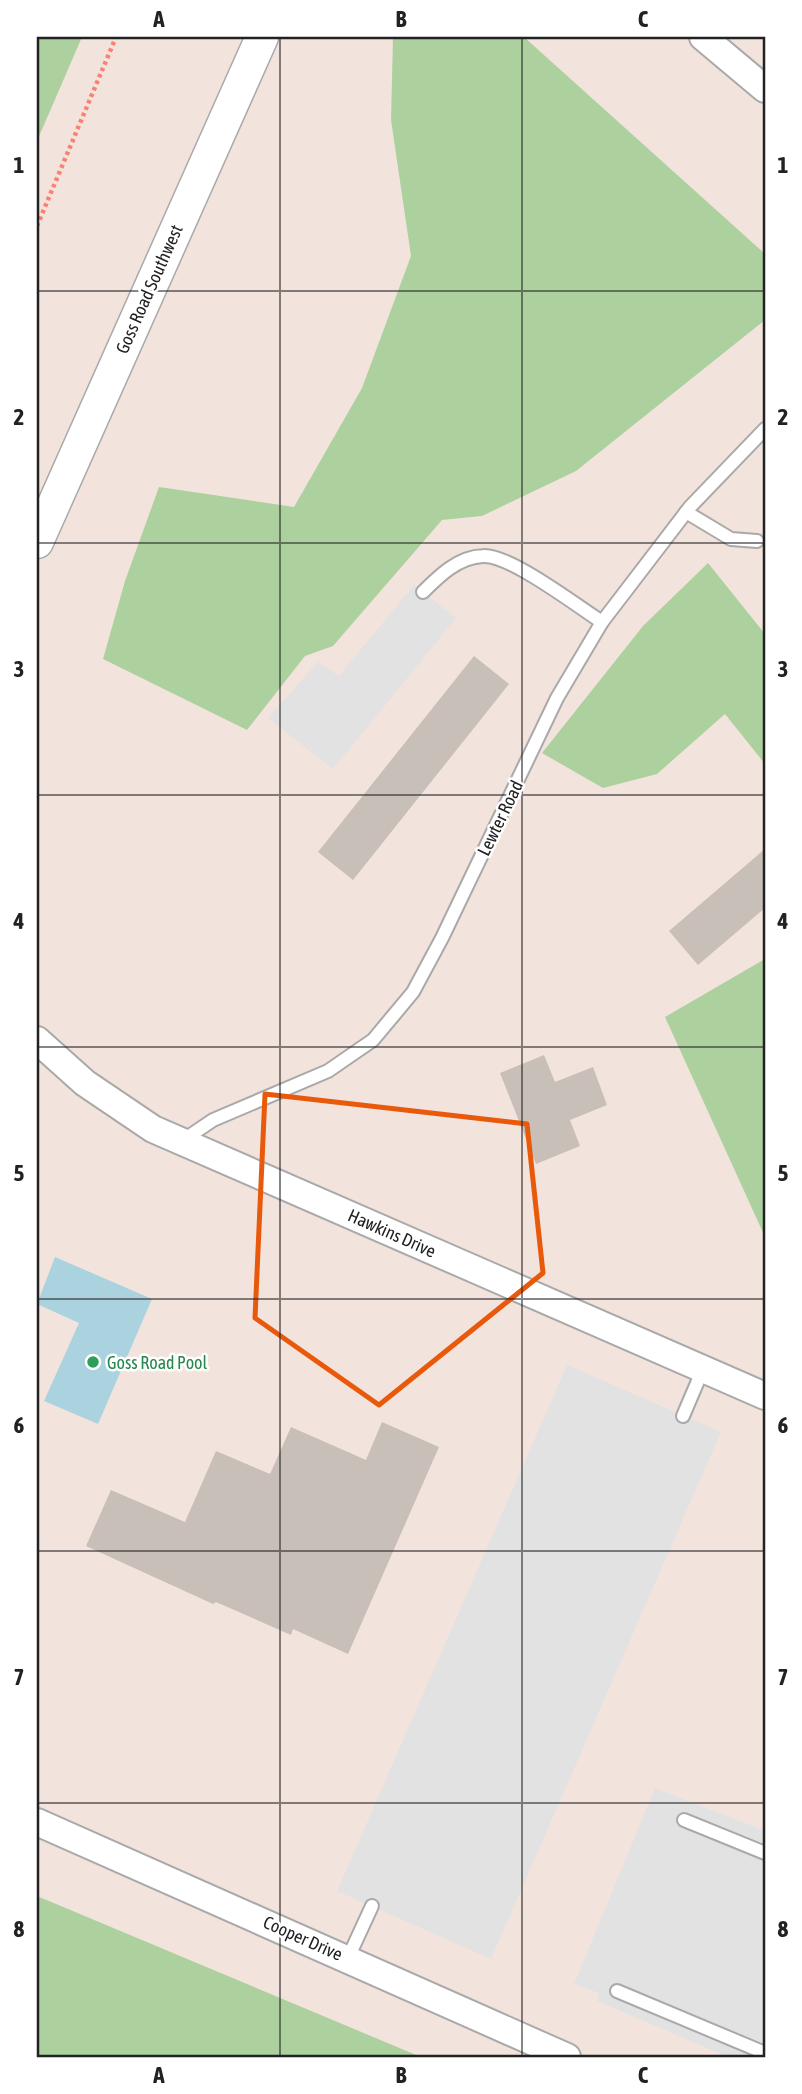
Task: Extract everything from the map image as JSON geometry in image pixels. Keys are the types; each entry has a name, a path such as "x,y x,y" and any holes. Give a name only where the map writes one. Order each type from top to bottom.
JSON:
{"street":[{"name":"Goss Road Southwest","path":"37,542 262,37"},
{"path":"703,37 765,89"},
{"name":"Hawkins Drive","path":"37,1040 85,1083 153,1129 765,1396"},
{"name":"Cooper Drive","path":"37,1822 567,2057"}],"lane":[{"name":"Lewter Road","path":"182,1141 214,1120 328,1071 373,1040 413,992 442,938 557,698 602,622 687,512 765,429"},
{"path":"687,512 711,530 731,539 757,541"},
{"path":"423,592 444,571 484,555 506,560 602,622"},
{"path":"683,1416 703,1369"},
{"path":"684,1820 765,1853"},
{"path":"348,1958 372,1906"},
{"path":"617,1991 765,2053"}],"path":[{"path":"37,226 116,37"}],"highlighted area":[{"path":"265,1094 527,1124 543,1273 379,1405 255,1318"}],"shaded area":[{"path":"37,37 765,37 765,2057 37,2057"},
{"path":"414,585 456,618 333,769 268,718 318,662 339,676"},
{"path":"567,1365 721,1432 491,1959 337,1891"},
{"path":"655,1788 765,1831 765,2057 728,2057 597,2001 599,1993 574,1984"}],"green space":[{"path":"37,37 82,37 37,141"},
{"path":"393,37 524,37 765,254 765,320 576,471 482,516 442,520 333,646 305,656 247,730 103,659 125,581 159,487 294,507 362,388 411,256 391,120"},
{"path":"708,563 765,634 765,764 725,714 657,774 603,788 542,753 643,626"},
{"path":"765,959 765,1237 665,1017"},
{"path":"37,1896 421,2057 37,2057"}],"water":[{"name":"Goss Road Pool","path":"55,1257 152,1299 98,1424 44,1401 79,1323 37,1304"}],"building":[{"path":"474,656 509,684 353,880 318,852"},
{"path":"765,849 765,908 698,965 669,931"},
{"path":"544,1055 555,1082 593,1067 607,1105 570,1120 580,1146 536,1164 500,1073"},
{"path":"382,1422 439,1447 348,1654 293,1629 291,1635 216,1602 213,1604 86,1546 111,1490 185,1522 216,1451 270,1474 291,1427 366,1460"}],"place":[{"name":"Goss Road Pool","path":"93,1362"}]}
